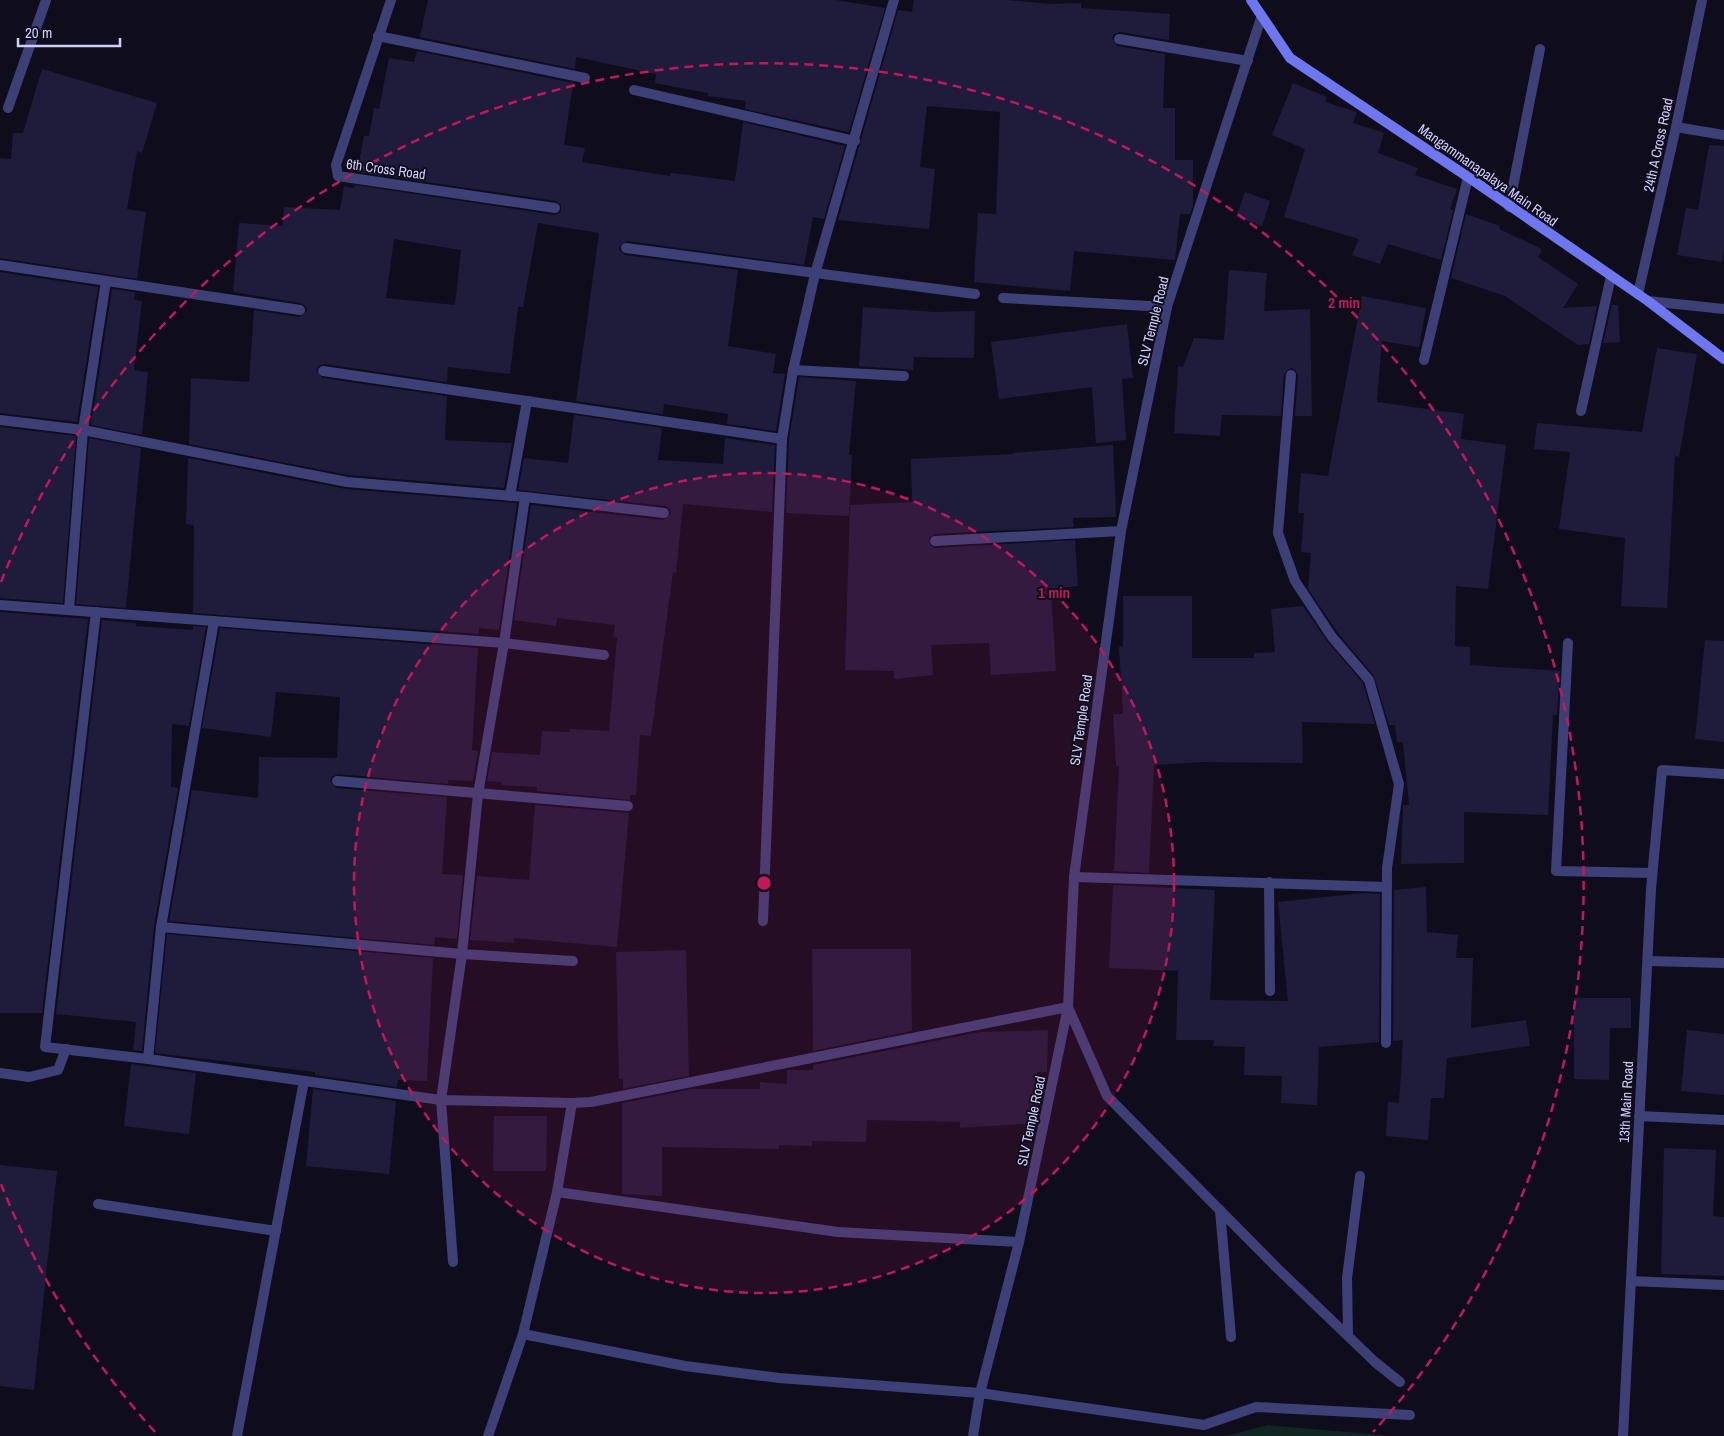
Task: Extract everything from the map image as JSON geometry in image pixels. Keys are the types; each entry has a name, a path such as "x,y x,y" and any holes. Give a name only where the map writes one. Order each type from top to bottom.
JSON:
{"street":[{"path":"8,108 46,0"},
{"name":"6th Cross Road","path":"391,0 336,164 338,176 555,208"},
{"path":"763,921 782,440 793,370 815,274 855,141 894,0"},
{"name":"Mangammanapalaya Main Road","path":"1251,0 1290,58 1638,294 1724,359"},
{"name":"24th A Cross Road","path":"1638,294 1676,127 1702,0"},
{"name":"SLV Temple Road","path":"973,1436 980,1393 1019,1242 1068,1007 1074,877 1121,530 1167,307 1262,18"},
{"path":"378,36 585,78"},
{"path":"1119,39 1248,61"},
{"path":"1509,207 1540,49"},
{"path":"634,90 855,141"},
{"path":"1676,127 1724,135"},
{"path":"1424,360 1468,177"},
{"path":"626,248 974,294"},
{"path":"0,265 300,310"},
{"path":"1581,412 1612,276"},
{"path":"68,610 83,430 106,281"},
{"path":"1003,298 1167,307"},
{"path":"1648,302 1724,309"},
{"path":"793,370 904,376"},
{"path":"323,371 782,440"},
{"path":"1291,375 1278,533 1294,581 1332,637 1369,680 1399,784 1386,887 1386,1043"},
{"path":"510,496 527,401"},
{"path":"0,420 83,430 347,482 525,497 664,513"},
{"path":"453,1262 441,1100 462,954 478,794 504,643 525,497"},
{"path":"935,541 1121,530"},
{"path":"0,605 504,643 604,655"},
{"path":"96,612 45,1047 148,1059 441,1100 572,1103 592,1102 1068,1007 1107,1096 1277,1268 1348,1336 1400,1382"},
{"path":"148,1059 161,927 214,621"},
{"path":"1568,643 1556,871 1652,873"},
{"name":"13th Main Road","path":"1623,1436 1652,873 1662,770 1724,774"},
{"path":"337,781 628,806"},
{"path":"1074,877 1386,887"},
{"path":"1269,882 1270,992"},
{"path":"161,927 462,954 573,961"},
{"path":"1648,961 1724,963"},
{"path":"0,1073 29,1077 58,1070 66,1049"},
{"path":"237,1436 304,1081"},
{"path":"488,1436 523,1334 557,1192 572,1103"},
{"path":"1639,1116 1724,1120"},
{"path":"1348,1336 1347,1278 1360,1176"},
{"path":"557,1192 838,1232 1019,1242"},
{"path":"98,1204 276,1230"},
{"path":"1220,1210 1231,1337"},
{"path":"1631,1281 1724,1285"},
{"path":"523,1334 685,1366 779,1378 980,1393 1204,1426 1256,1407 1410,1415"}],"green space":[{"path":"1268,1425 1391,1436 1226,1436"}],"building":[{"path":"428,0 836,0 885,8 849,132 745,109 746,101 708,96 708,93 655,83 656,74 576,57 575,69 420,37"},
{"path":"914,0 1007,0 1049,4 1081,3 1081,8 1170,14 1169,40 1120,32 1114,34 1112,38 1117,46 1165,54 1163,108 1175,108 1175,160 1193,160 1193,206 1190,214 1180,214 1175,260 1074,251 1070,291 974,282 978,213 996,214 1000,112 927,106 920,167 935,169 929,229 838,220 898,10 912,12"},
{"path":"417,51 573,83 564,145 585,148 582,162 670,176 671,173 735,181 743,122 845,146 824,219 813,217 804,265 627,241 619,247 620,251 625,255 738,270 728,346 776,354 773,373 785,374 776,431 727,424 728,414 664,404 663,414 576,401 599,233 538,223 523,307 518,307 510,374 448,367 447,382 324,364 318,366 316,370 322,378 447,396 445,440 512,443 504,488 348,475 189,444 191,378 249,382 254,310 299,317 307,311 306,307 301,303 233,292 239,223 283,226 284,207 340,210 344,186 354,188 355,185 554,215 561,212 561,205 556,201 357,172 364,136 369,136 374,108 379,109 389,58 414,62","holes":["394,239 461,250 455,305 386,298"]},
{"path":"42,69 157,103 142,153 137,151 127,209 146,212 137,279 0,258 0,158 11,159 13,133 23,133"},
{"path":"1293,83 1327,97 1325,102 1357,112 1353,123 1384,133 1378,153 1418,168 1415,175 1457,189 1450,209 1453,210 1441,260 1388,244 1380,264 1352,255 1359,239 1284,217 1305,149 1272,135"},
{"path":"1709,145 1724,146 1724,248 1722,262 1677,255 1686,208 1698,210"},
{"path":"1245,192 1270,201 1262,226 1236,217"},
{"path":"1466,214 1500,226 1499,229 1542,249 1538,257 1578,284 1563,308 1597,306 1589,344 1578,345 1505,296 1451,278"},
{"path":"1229,270 1267,273 1264,311 1310,309 1312,416 1295,416 1298,375 1291,368 1284,374 1281,416 1222,415 1220,436 1174,433 1178,366 1183,367 1194,338 1224,340"},
{"path":"0,272 98,287 77,422 0,413"},
{"path":"112,289 135,292 134,300 142,301 134,370 148,372 142,435 91,425"},
{"path":"1362,296 1426,308 1419,347 1382,341 1377,402 1464,414 1461,439 1506,445 1488,589 1456,586 1455,646 1470,647 1470,665 1560,671 1557,715 1553,715 1548,815 1464,812 1464,863 1401,864 1403,805 1409,805 1403,742 1397,742 1395,725 1389,725 1374,676 1338,633 1308,589 1311,553 1301,552 1304,513 1298,513 1301,473 1328,476"},
{"path":"1612,305 1618,305 1620,342 1603,343"},
{"path":"863,307 935,312 975,311 974,358 914,357 913,370 859,366"},
{"path":"1127,324 1133,378 1122,379 1126,440 1096,443 1092,387 999,399 991,342"},
{"path":"1657,348 1697,354 1679,457 1675,456 1667,608 1621,606 1625,538 1559,529 1570,452 1534,449 1537,423 1642,432"},
{"path":"799,377 856,381 849,455 852,455 849,516 786,513 789,440"},
{"path":"574,415 662,428 658,460 723,464 725,438 775,445 772,512 683,504 676,573 673,572 651,736 640,735 636,795 630,795 630,800 537,791 537,787 501,785 501,782 487,781 492,752 540,755 542,731 569,732 570,729 609,731 617,638 613,637 615,625 557,618 556,626 514,620 531,505 663,520 671,514 670,510 665,506 518,490 524,458 568,463"},
{"path":"0,427 76,436 63,603 0,598"},
{"path":"89,438 141,448 126,608 76,604"},
{"path":"1113,445 1116,517 1073,518 1074,527 935,534 929,538 930,545 935,548 1075,540 1078,586 1051,589 1056,671 991,675 989,643 931,645 933,675 894,679 894,671 845,670 850,505 912,502 911,459 1013,454"},
{"path":"188,458 346,489 517,503 499,630 479,628 479,634 193,613 194,525 186,524"},
{"path":"1123,596 1192,596 1192,658 1254,658 1254,653 1275,652 1271,609 1303,606 1327,641 1363,683 1375,724 1302,722 1303,763 1202,762 1154,765 1149,873 1114,871 1119,766 1116,766 1113,714 1123,714 1119,647 1123,646"},
{"path":"0,612 88,619 42,1013 0,1013"},
{"path":"102,620 136,623 136,626 193,630 193,626 206,627 189,726 172,724 171,787 178,788 154,926 142,1051 133,1050 136,1022 56,1014"},
{"path":"220,628 478,648 472,750 478,751 473,781 448,780 448,784 338,774 332,777 330,781 336,788 447,797 442,874 463,875 457,939 435,937 434,945 169,921 192,790 258,798 259,757 337,758 340,697 276,692 271,737 202,728"},
{"path":"1705,640 1724,641 1724,742 1695,739"},
{"path":"535,805 629,813 617,947 514,938 514,943 470,940 477,876 529,880"},
{"path":"1113,885 1215,890 1210,1000 1288,1001 1278,902 1363,893 1380,894 1379,1042 1319,1047 1317,1105 1281,1103 1282,1076 1244,1075 1245,1047 1213,1046 1214,1040 1176,1040 1178,971 1109,968"},
{"path":"1426,887 1427,932 1458,935 1456,958 1473,958 1471,1028 1526,1020 1530,1046 1447,1058 1444,1098 1431,1098 1428,1140 1386,1136 1388,1102 1399,1103 1403,1040 1393,1041 1394,890"},
{"path":"167,934 433,958 427,1081 398,1080 397,1087 315,1075 315,1072 155,1053"},
{"path":"812,949 911,949 912,1031 813,1051"},
{"path":"686,950 689,1076 623,1089 623,1079 619,1079 616,952"},
{"path":"1574,998 1631,998 1631,1028 1610,1028 1609,1080 1574,1079"},
{"path":"1048,1030 1047,1072 1037,1072 1039,1110 1037,1123 960,1128 960,1122 867,1120 866,1142 812,1141 812,1146 779,1145 779,1149 662,1147 662,1196 622,1194 622,1103 692,1089 760,1089 760,1082 787,1084 787,1070 813,1070 813,1065 980,1032"},
{"path":"1687,1030 1724,1034 1724,1095 1681,1091"},
{"path":"131,1064 196,1073 189,1134 124,1126"},
{"path":"313,1089 396,1101 389,1174 306,1166"},
{"path":"494,1116 547,1116 546,1171 493,1171"},
{"path":"1664,1148 1716,1150 1713,1216 1724,1217 1724,1276 1661,1274"},
{"path":"0,1165 57,1171 34,1390 0,1386"}]}
